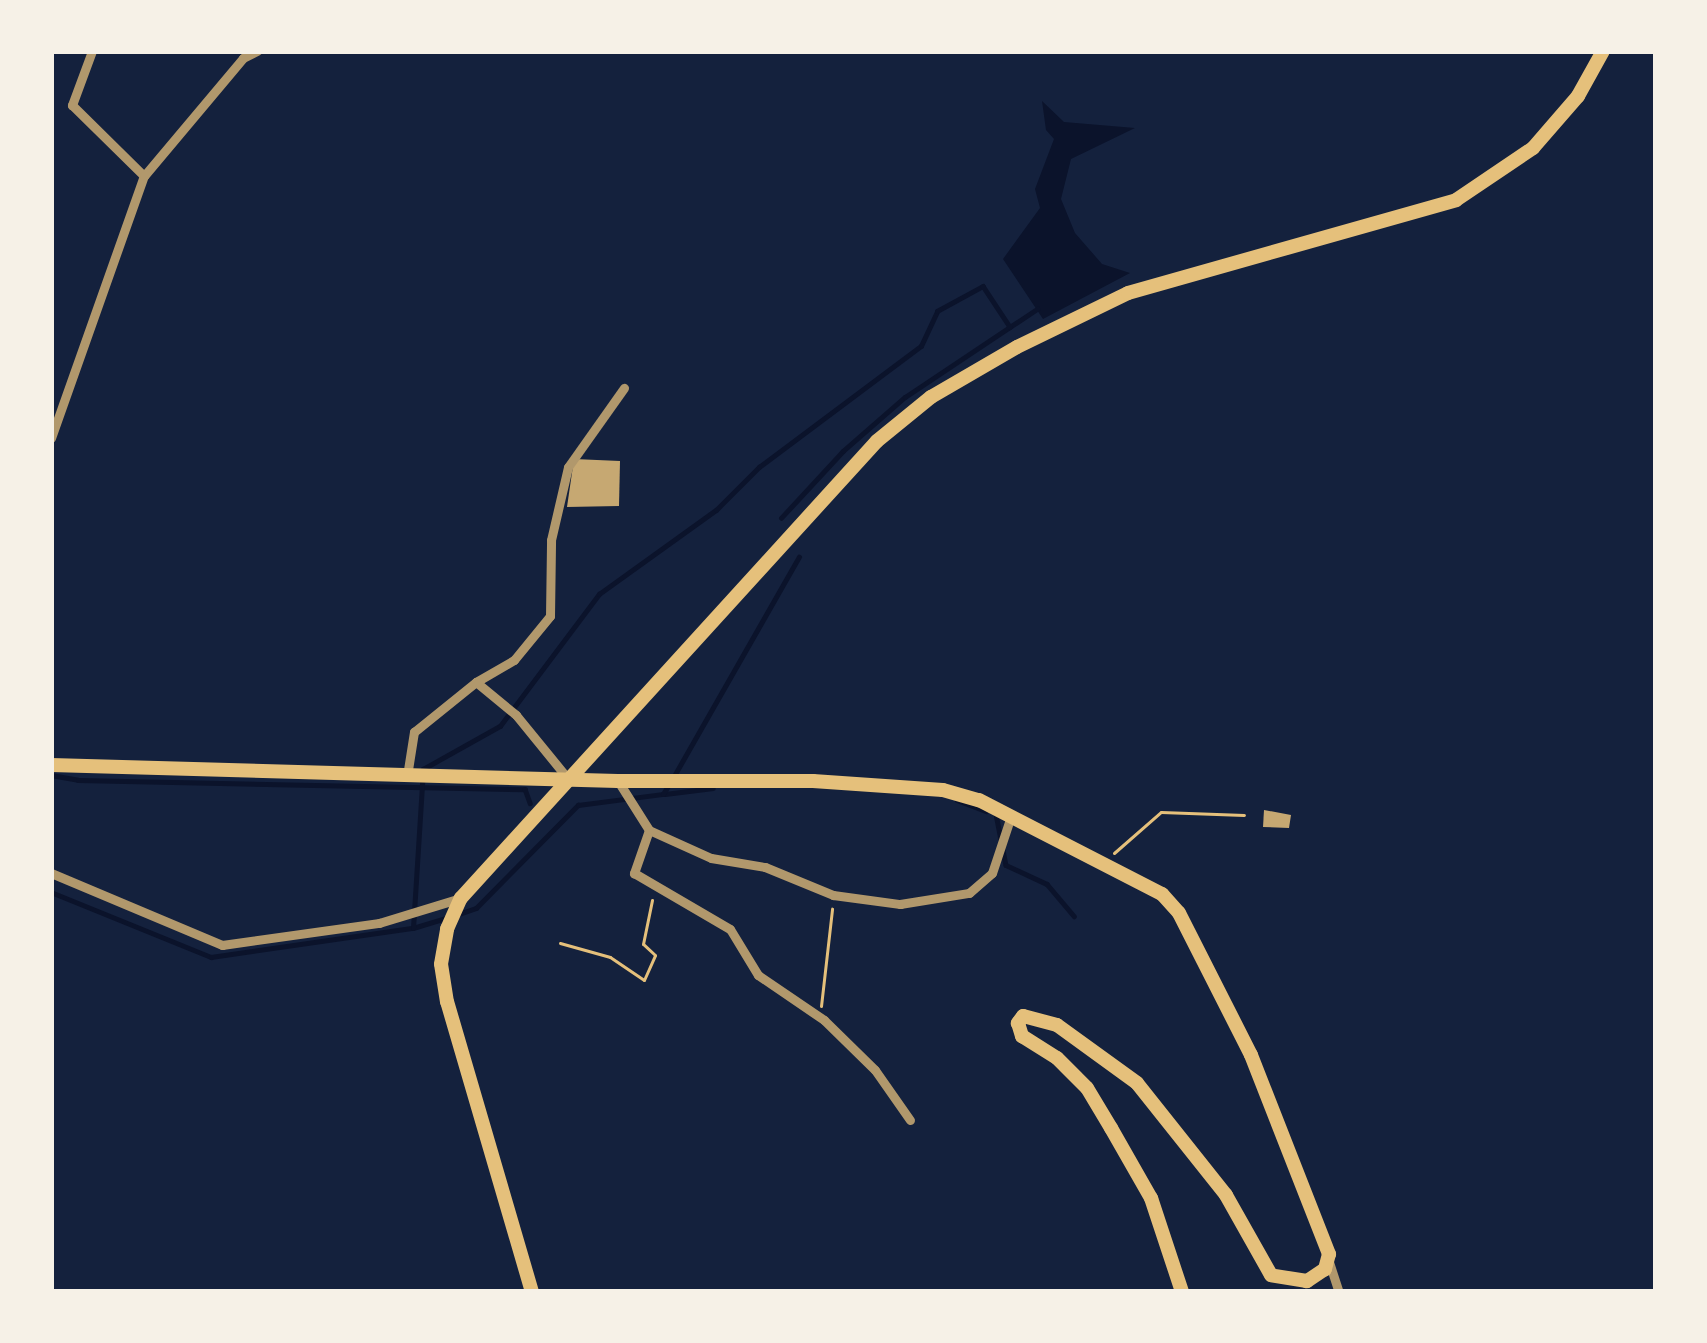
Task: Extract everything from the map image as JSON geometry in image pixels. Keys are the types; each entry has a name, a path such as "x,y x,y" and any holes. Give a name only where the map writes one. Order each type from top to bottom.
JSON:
{"main road":[{"path":"532,1292 447,1002 441,964 447,929 461,898 877,441 931,397 1017,347 1128,293 1378,225 1469,193 1533,148 1578,96 1603,51"},
{"path":"51,765 618,782 899,785 944,790 1011,816 1162,894 1179,914 1251,1055 1324,1235 1329,1262 1307,1281 1271,1275 1226,1195 1137,1083 1057,1025 1023,1016 1018,1023 1022,1036 1057,1058 1088,1088 1150,1198 1182,1292"}],"street":[{"path":"92,51 72,105 144,176"},
{"path":"51,438 144,176 243,58 257,51"},
{"path":"407,776 414,733 476,682 514,660 550,616 551,540 568,467 624,388"},
{"path":"476,682 516,715 569,780"},
{"path":"618,782 649,830 711,858 765,867 833,895 900,904 969,893 992,873 1011,816"},
{"path":"649,830 632,869 730,929 758,975 820,1018 874,1070 910,1120"},
{"path":"51,873 222,945 379,922 461,898"},
{"path":"1329,1262 1339,1292"}],"path":[{"path":"1105,862 1157,813 1244,815"},
{"path":"560,943 610,957 644,980 655,955 643,944 655,887"},
{"path":"820,1018 833,895"}],"water":[{"path":"1042,101 1064,122 1135,128 1071,159 1061,199 1075,233 1102,264 1130,273 1043,319 1003,259 1040,208 1035,189 1054,139 1046,130"}],"building":[{"path":"574,459 620,461 619,506 567,507"},
{"path":"1264,810 1291,815 1289,828 1263,827"}],"waterway":[{"path":"413,928 423,769 500,726 599,594 716,510 759,467 921,346 937,311 983,286 1010,327"},
{"path":"781,518 843,451 905,397 1037,309"},
{"path":"674,776 799,557"},
{"path":"51,775 78,780 525,789 530,803"},
{"path":"459,914 476,908 578,805 663,794 668,786"},
{"path":"665,794 713,788"},
{"path":"957,800 986,811"},
{"path":"996,814 1001,839"},
{"path":"1003,850 1006,865 1047,884 1074,916"},
{"path":"51,892 211,957 413,928 448,917"}]}
